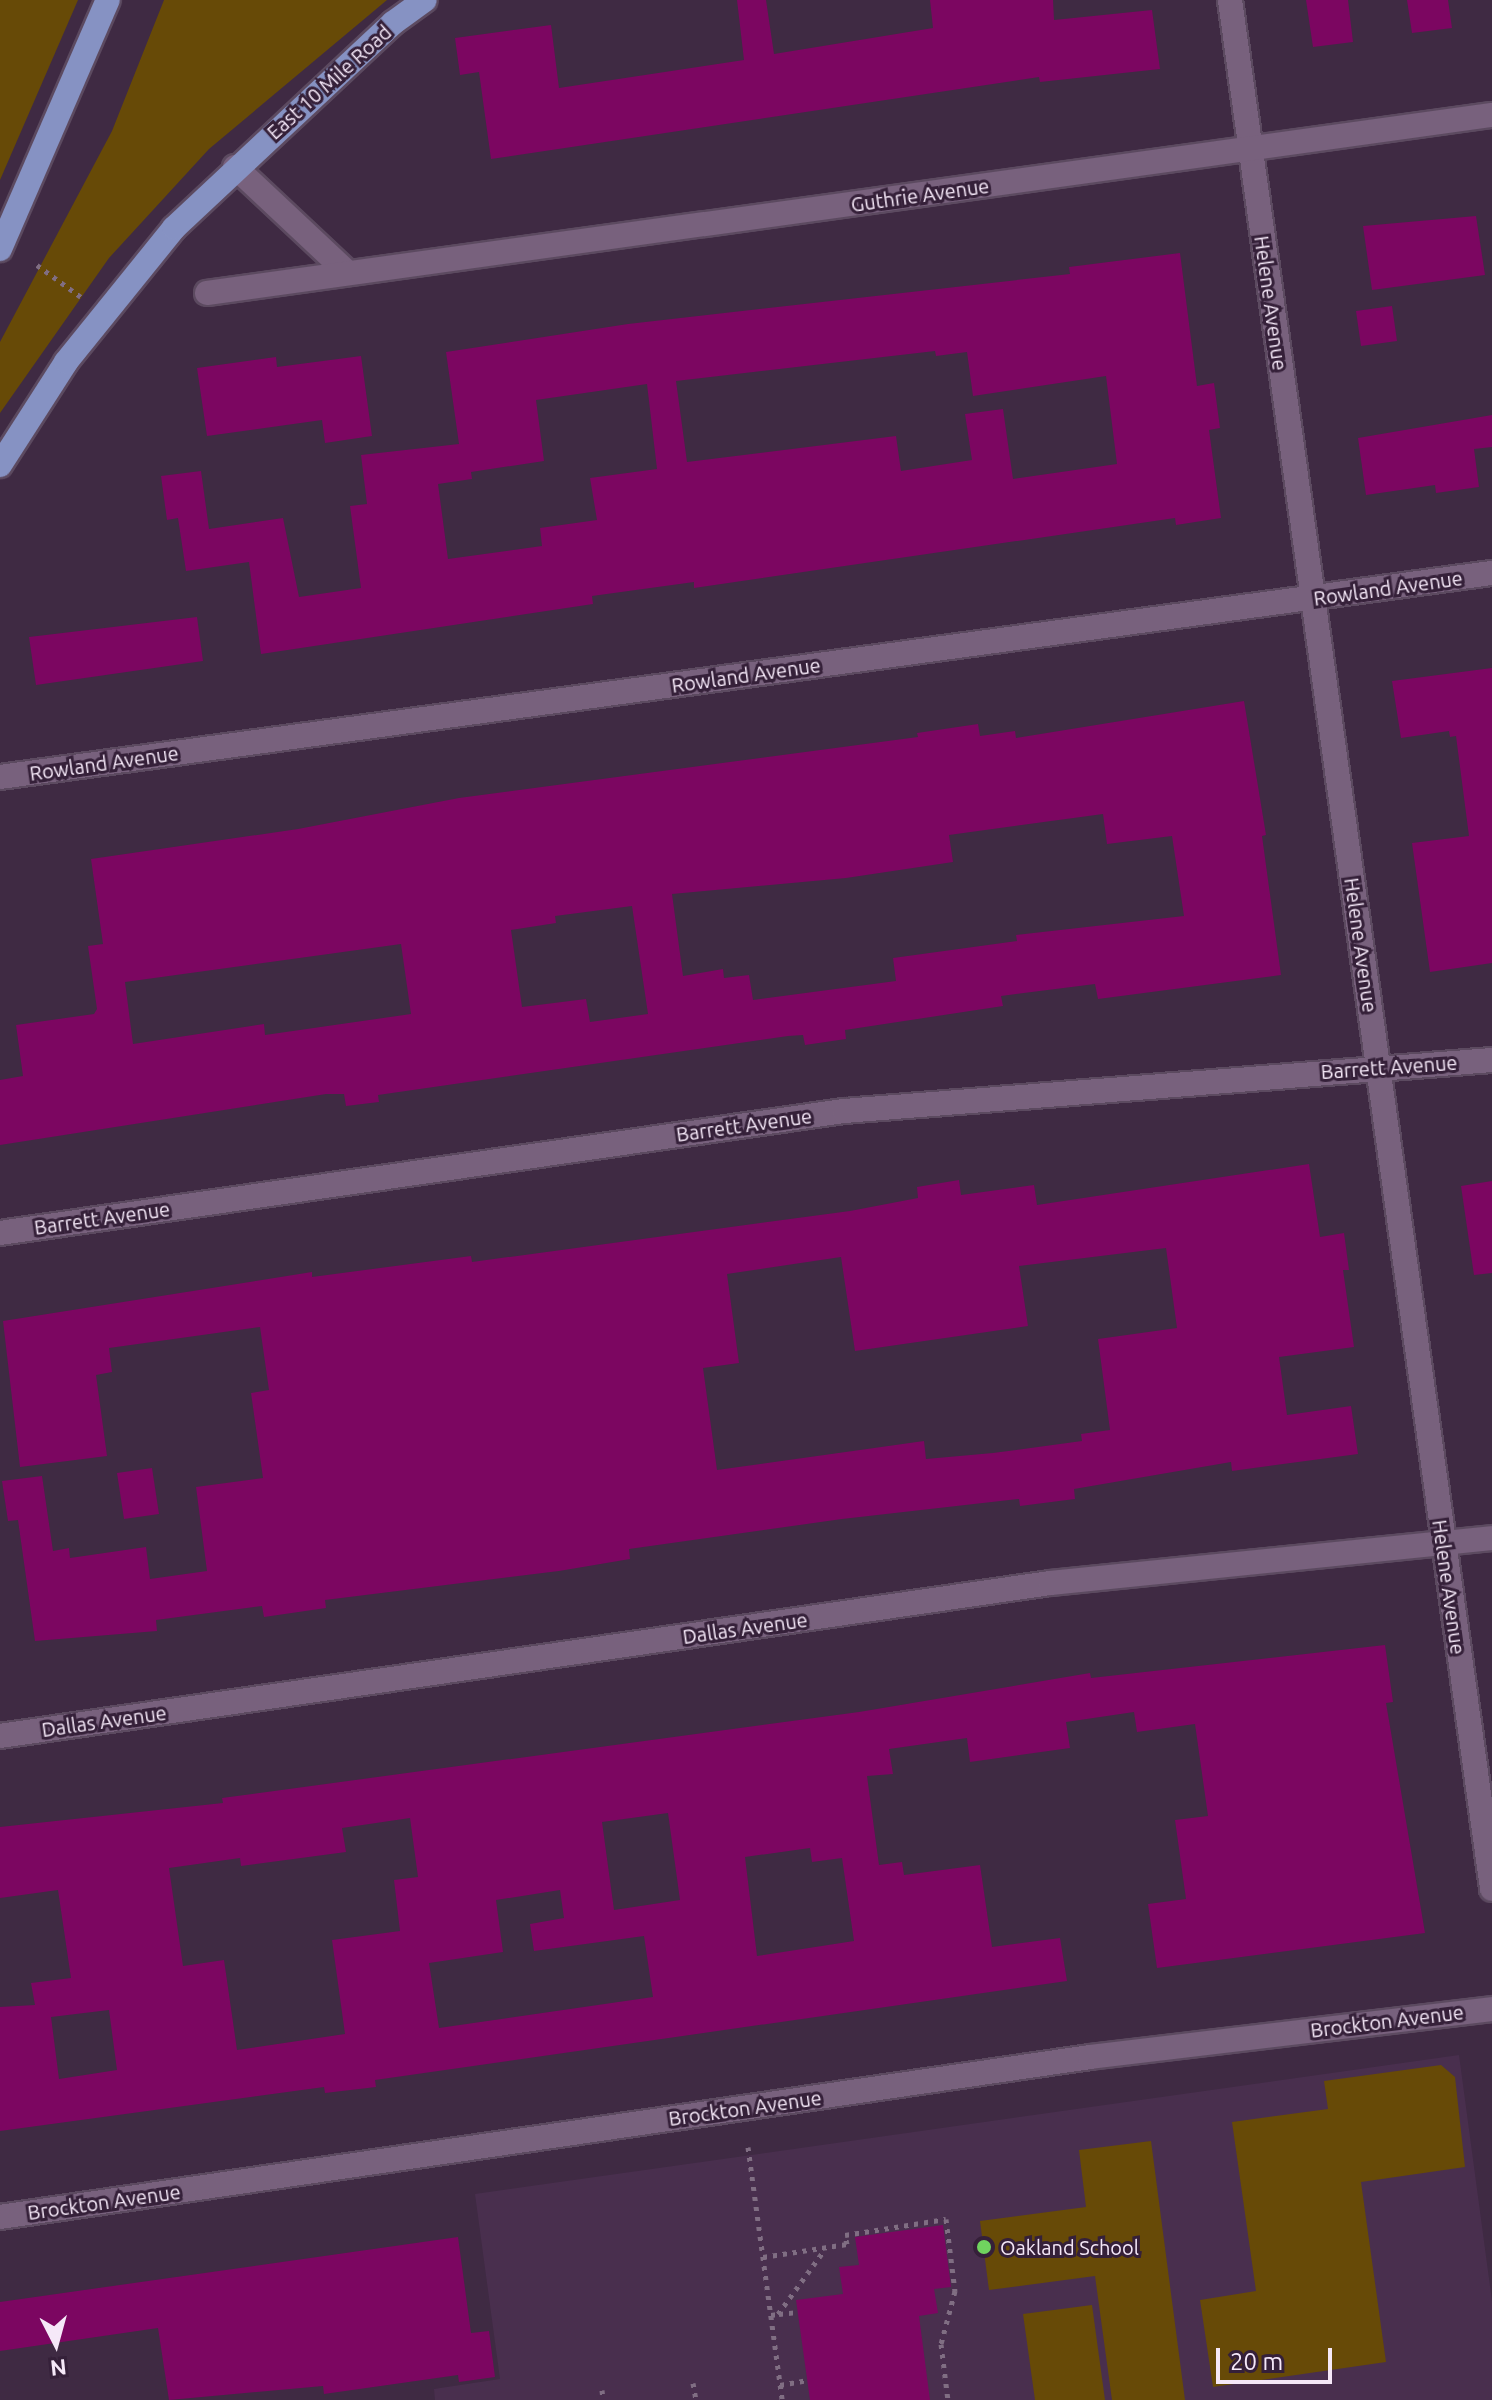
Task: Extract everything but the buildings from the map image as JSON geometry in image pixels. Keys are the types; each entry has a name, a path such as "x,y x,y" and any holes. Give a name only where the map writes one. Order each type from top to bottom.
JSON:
{"main road":[{"path":"0,249 108,0"},
{"name":"East 10 Mile Road","path":"0,465 66,362 137,270 235,167 425,0"}],"street":[{"name":"Helene Avenue","path":"1230,0 1492,1889"},
{"name":"Guthrie Avenue","path":"207,293 1492,115"},
{"path":"235,167 348,273"},
{"name":"Rowland Avenue","path":"0,777 1492,573"},
{"name":"Barrett Avenue","path":"0,1233 844,1111 1492,1060"},
{"name":"Dallas Avenue","path":"0,1736 1050,1583 1492,1538"},
{"name":"Brockton Avenue","path":"0,2217 1090,2057 1492,2009"}],"path":[{"path":"37,265 86,300"},
{"path":"748,2147 774,2314 782,2400"},
{"path":"763,2257 847,2244 845,2235 946,2219 955,2291 941,2344 948,2400"},
{"path":"774,2314 826,2248"},
{"path":"774,2314 797,2312"},
{"path":"780,2385 807,2380"},
{"path":"693,2383 696,2400"},
{"path":"602,2390 603,2400"}],"shaded area":[{"path":"0,0 78,0 0,180"},
{"path":"164,0 387,0 209,149 109,258 0,413 0,342 112,131"},
{"name":"Oakland School","path":"1459,2055 1492,2301 1492,2400 435,2400 434,2389 500,2379 475,2194"},
{"path":"1441,2065 1455,2077 1465,2167 1361,2182 1386,2362 1213,2387 1200,2300 1256,2291 1232,2122 1328,2109 1324,2081"},
{"path":"1151,2141 1185,2400 1112,2400 1095,2276 989,2290 980,2221 1086,2207 1079,2150"},
{"path":"1092,2305 1105,2400 1035,2400 1023,2314"}],"place":[{"name":"Oakland School","path":"984,2247"}]}
